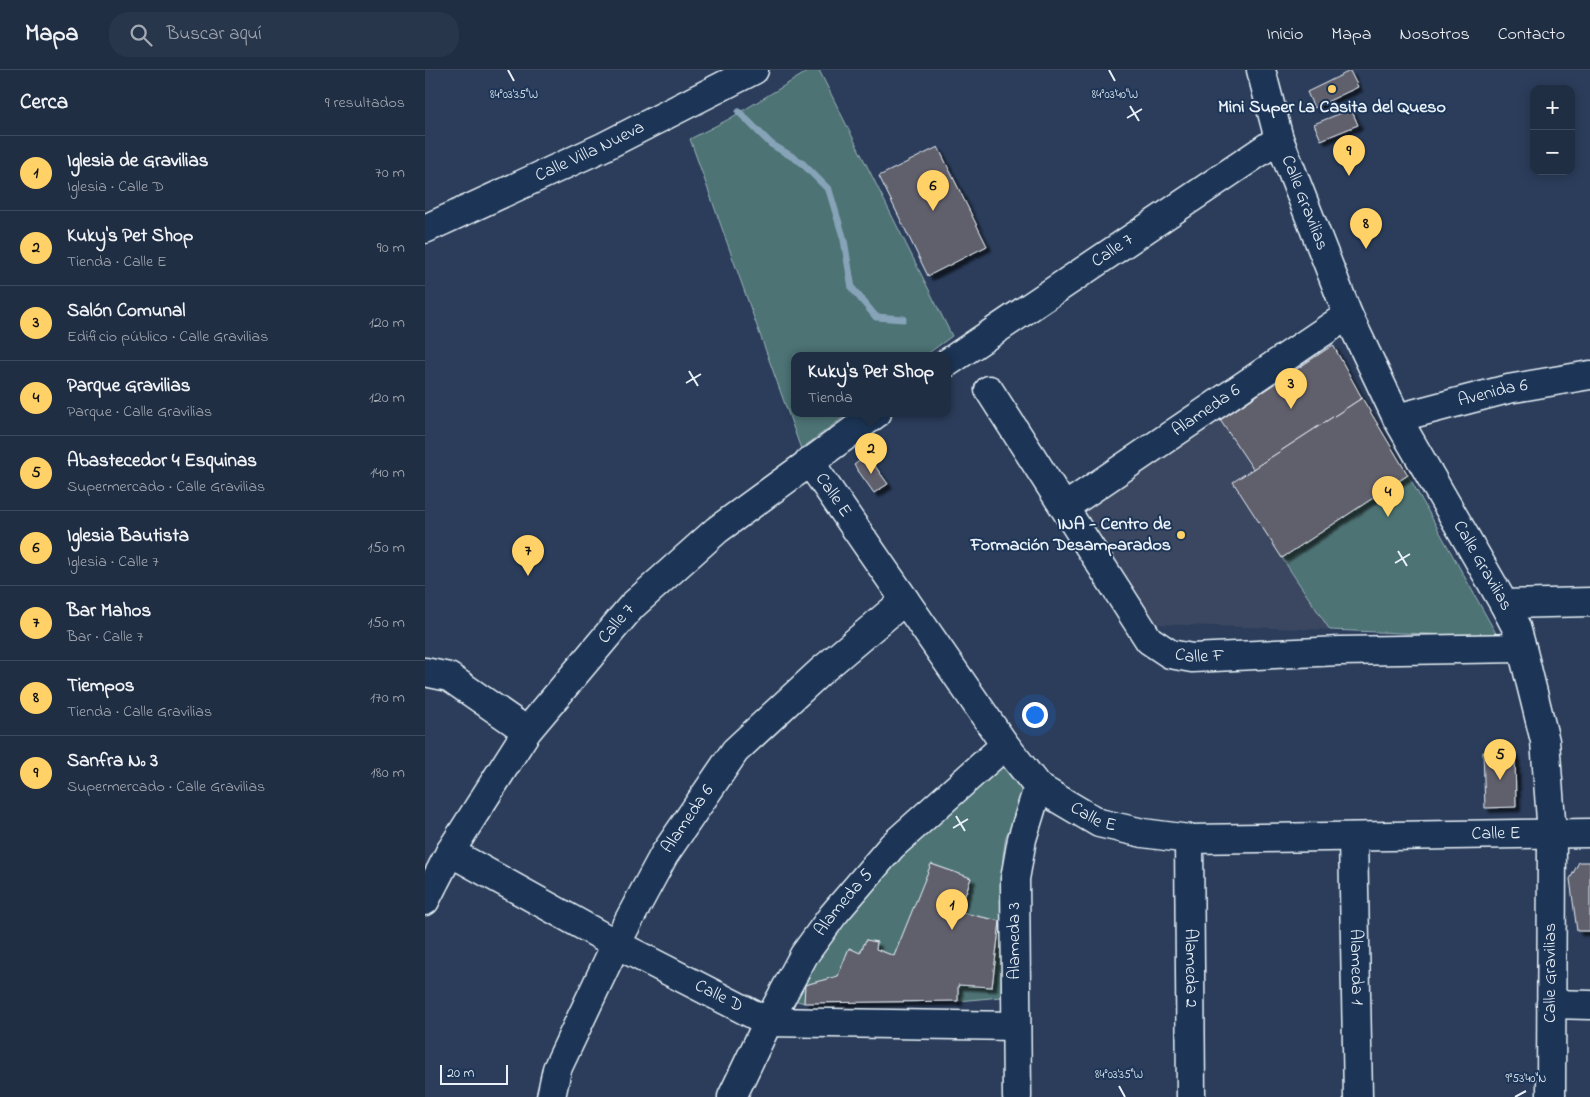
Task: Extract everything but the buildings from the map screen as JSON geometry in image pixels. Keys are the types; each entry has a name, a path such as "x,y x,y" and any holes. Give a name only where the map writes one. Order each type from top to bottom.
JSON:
{"street":[{"name":"Calle Villa Nueva","path":"425,229 603,147 754,70"},
{"name":"Calle Gravilias","path":"1261,70 1279,139 1348,315 1397,418 1504,604 1516,628 1522,648 1545,741 1552,833 1551,1097"},
{"name":"Calle 7","path":"951,360 1279,139"},
{"name":"Alameda 6","path":"1065,508 1348,315"},
{"name":"Avenida 6","path":"1397,418 1508,389 1590,375"},
{"name":"Calle F","path":"989,390 1149,640 1170,654 1192,658 1340,651 1522,648"},
{"name":"Calle 7","path":"425,901 451,852 527,731 632,606 717,530 871,417"},
{"name":"Calle E","path":"809,462 1005,745 1038,787 1099,823 1143,833 1189,839 1590,832"},
{"name":"Alameda 6","path":"551,1097 557,1070 616,944 664,855 735,751 820,672 905,600"},
{"path":"1504,604 1590,602"},
{"path":"425,672 449,677 527,731"},
{"name":"Alameda 5","path":"733,1097 768,1022 804,955 833,915 892,846 1005,745"},
{"name":"Alameda 3","path":"1017,1097 1015,879 1022,839 1038,787"},
{"name":"Alameda 1","path":"1353,837 1358,1097"},
{"name":"Alameda 2","path":"1189,839 1191,1097"},
{"name":"Calle D","path":"451,852 616,944 768,1022 1016,1026"},
{"path":"1551,1004 1590,1005"}],"shaded area":[{"name":"INA - Centro de Formación Desamparados","path":"1220,420 1253,469 1233,483 1330,630 1158,624 1079,513"}],"green space":[{"path":"810,70 819,70 952,336 930,352 791,352 791,417 844,417 801,449 690,139 729,119"},
{"path":"1408,475 1498,637 1330,630 1282,558"},
{"path":"1003,762 1028,795 1006,836 1003,856 1001,997 958,1001 958,985 992,986 1000,921 959,912 971,878 932,864 894,956 876,949 877,942 866,940 860,953 849,948 838,976 805,985 804,1003 791,999 806,972 882,869"}],"waterway":[{"path":"739,112 771,144 801,162 829,190 844,240 852,288 876,317 903,319"}],"place":[{"name":"Mini Super La Casita del Queso","path":"1332,89"},
{"name":"Sanfra Nº 3","path":"1349,176"},
{"name":"Iglesia Bautista","path":"933,211"},
{"name":"Tiempos","path":"1366,249"},
{"name":"Salón Comunal","path":"1291,409"},
{"name":"Kuky's Pet Shop","path":"871,474"},
{"name":"Parque Gravilias","path":"1388,517"},
{"name":"INA - Centro de Formación Desamparados","path":"1181,535"},
{"name":"Bar Mahos","path":"528,576"},
{"name":"Abastecedor 4 Esquinas","path":"1500,780"},
{"name":"Iglesia de Gravilias","path":"952,930"}]}
